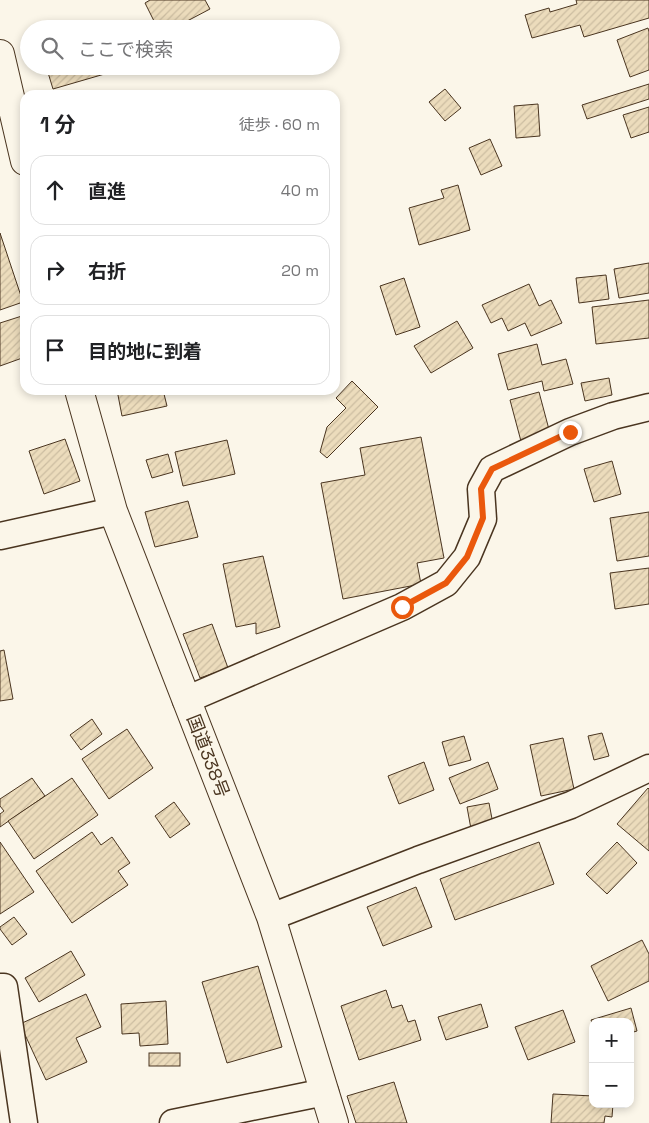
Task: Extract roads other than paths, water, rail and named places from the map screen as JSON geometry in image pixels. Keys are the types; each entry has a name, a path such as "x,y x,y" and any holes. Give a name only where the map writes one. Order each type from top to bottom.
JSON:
{"highway":[{"path":"0,54 20,140"},
{"name":"国道338号","path":"80,395 113,511 271,917 334,1123"}],"street":[{"path":"186,700 402,607 446,583 467,557 483,518 481,489 492,469 570,432 613,416 649,407"},
{"path":"0,536 113,511"},
{"path":"271,917 418,860 571,805 649,768"},
{"path":"0,987 4,987 24,1123"},
{"path":"173,1123 325,1092"}]}
